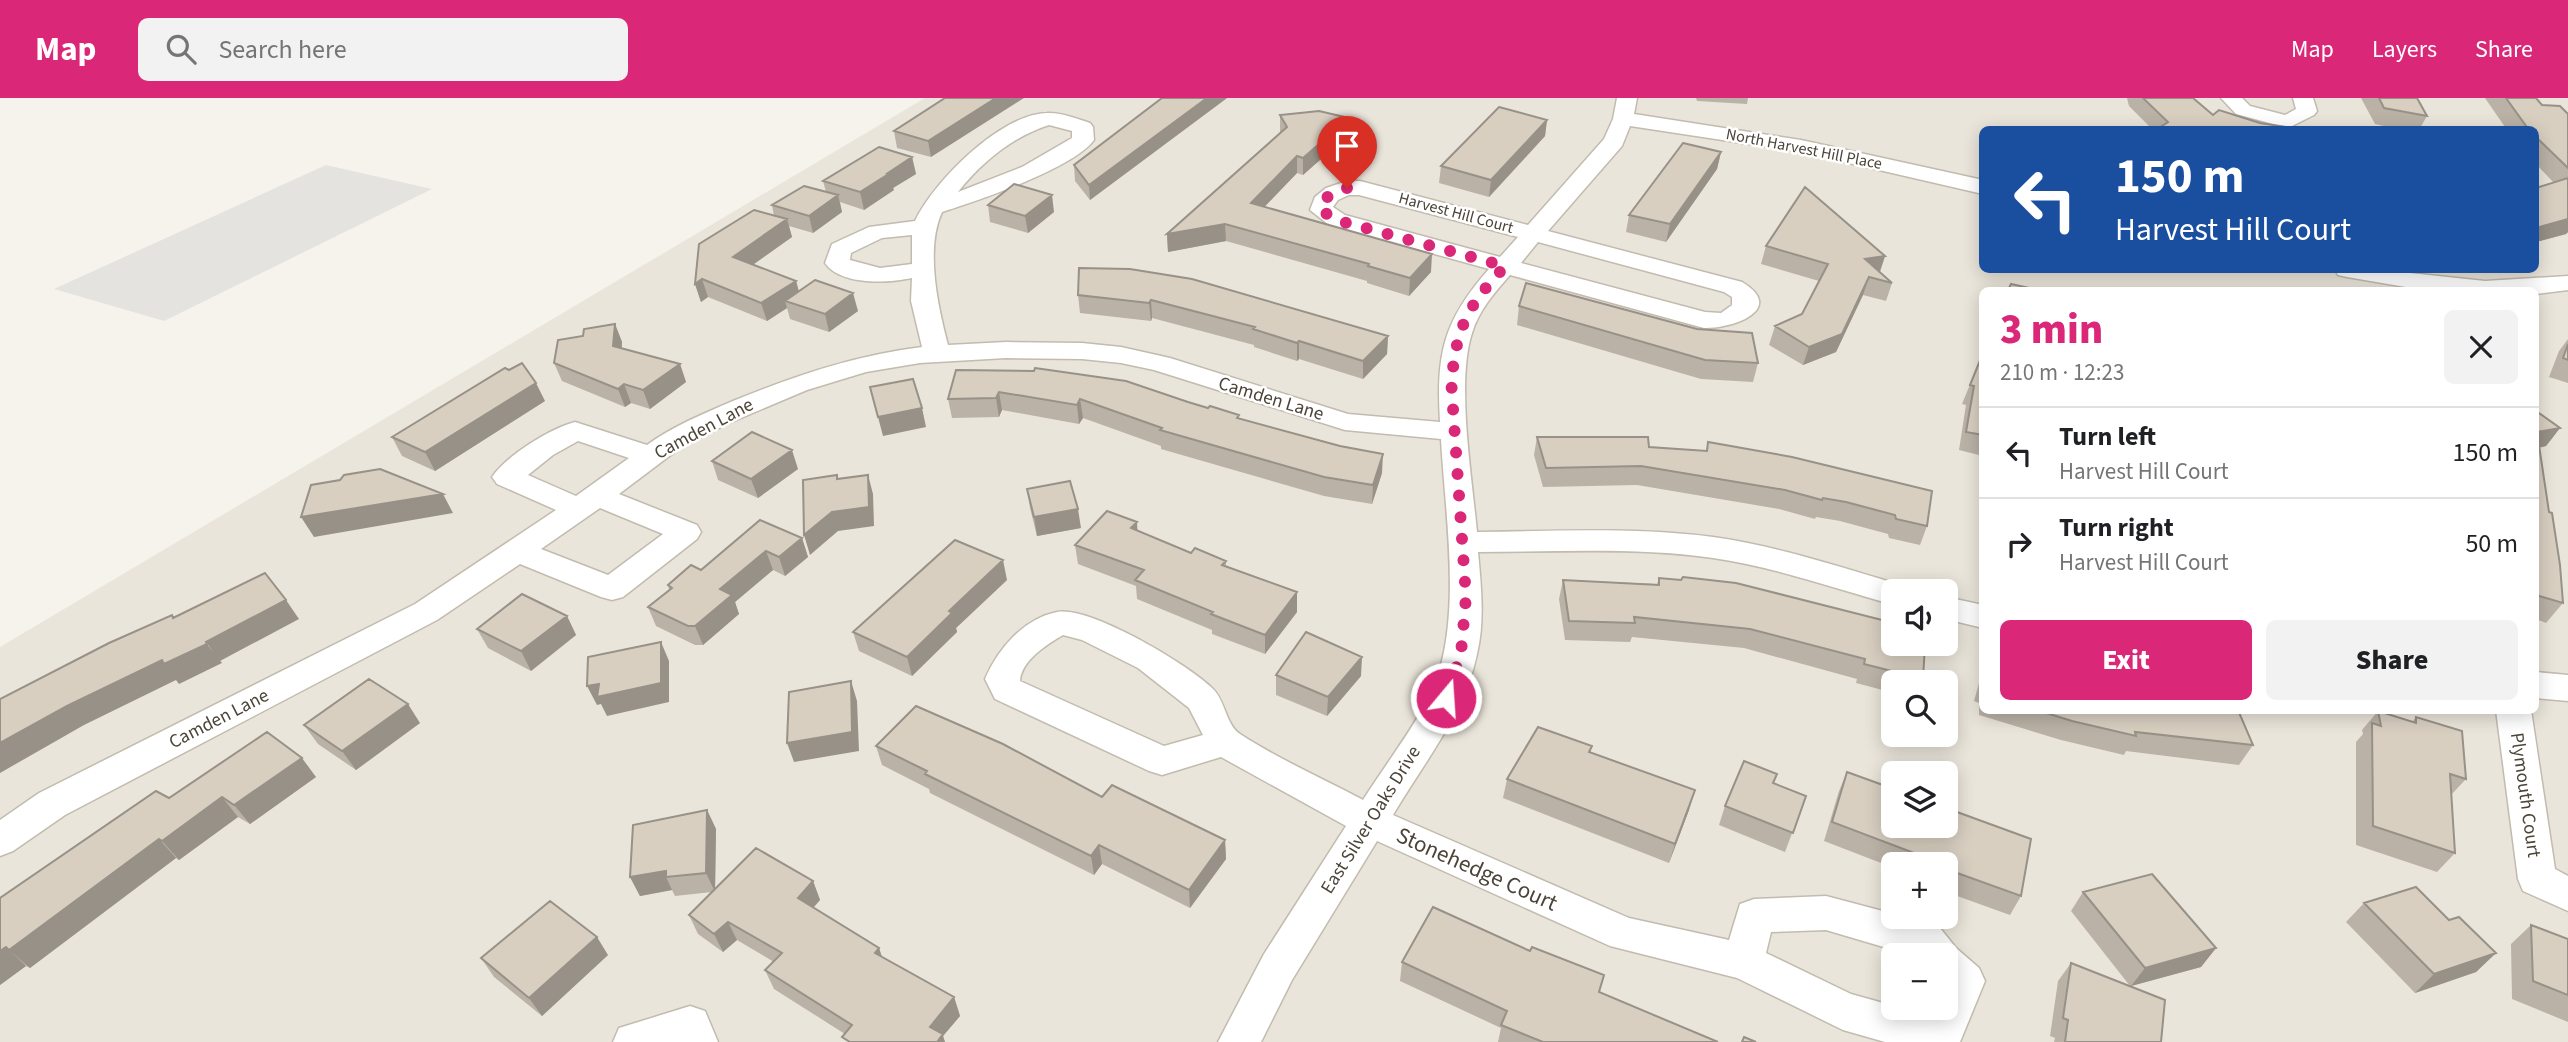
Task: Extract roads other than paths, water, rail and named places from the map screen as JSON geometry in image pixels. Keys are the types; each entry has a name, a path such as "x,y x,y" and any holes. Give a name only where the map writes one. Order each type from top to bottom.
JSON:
{"street":[{"path":"2231,98 2243,110 2288,122 2307,111 2303,98"},
{"name":"North Harvest Hill Place","path":"1625,108 1979,186"},
{"name":"East Silver Oaks Drive","path":"1239,1042 1278,967 1446,698 1461,653 1466,597 1451,379 1459,333 1477,298 1614,141 1625,108"},
{"path":"924,268 884,278 855,272 837,262 840,249 877,232 929,218 1055,160 1083,140 1083,127 1048,119 1020,128 970,163 929,218 924,301 937,354"},
{"name":"Harvest Hill Court","path":"1360,188 1733,287 1744,292 1745,307 1736,317 1723,321 1704,320 1505,266 1336,220 1321,210 1321,205 1336,191 1360,188"},
{"path":"2366,273 2441,285 2477,287"},
{"path":"2539,289 2565,289"},
{"name":"Camden Lane","path":"0,839 52,804 426,612 589,502 670,442 719,417 797,384 862,365 937,354 1006,350 1082,351 1121,355 1161,364 1345,422 1455,432"},
{"path":"517,551 612,589 686,532 507,477 543,449 575,430 651,456"},
{"path":"1462,542 1694,545 1757,558 1881,591"},
{"path":"1958,611 1979,617"},
{"path":"1060,623 1092,631 1150,659 1202,699 1224,742 1162,761 1007,690 1002,679 1013,658 1042,630 1060,623"},
{"path":"2539,685 2568,688"},
{"name":"Plymouth Court","path":"2514,714 2552,887"},
{"name":"Stonehedge Court","path":"1224,742 1371,821 1624,934 1744,962 1843,1011 1940,1038 1948,1020"},
{"path":"1744,962 1754,916 1826,913 1926,940 1929,943"},
{"name":"Stonehedge Court","path":"1958,975 1964,981 1958,995"},
{"path":"634,1042 690,1025 697,1042"}]}
